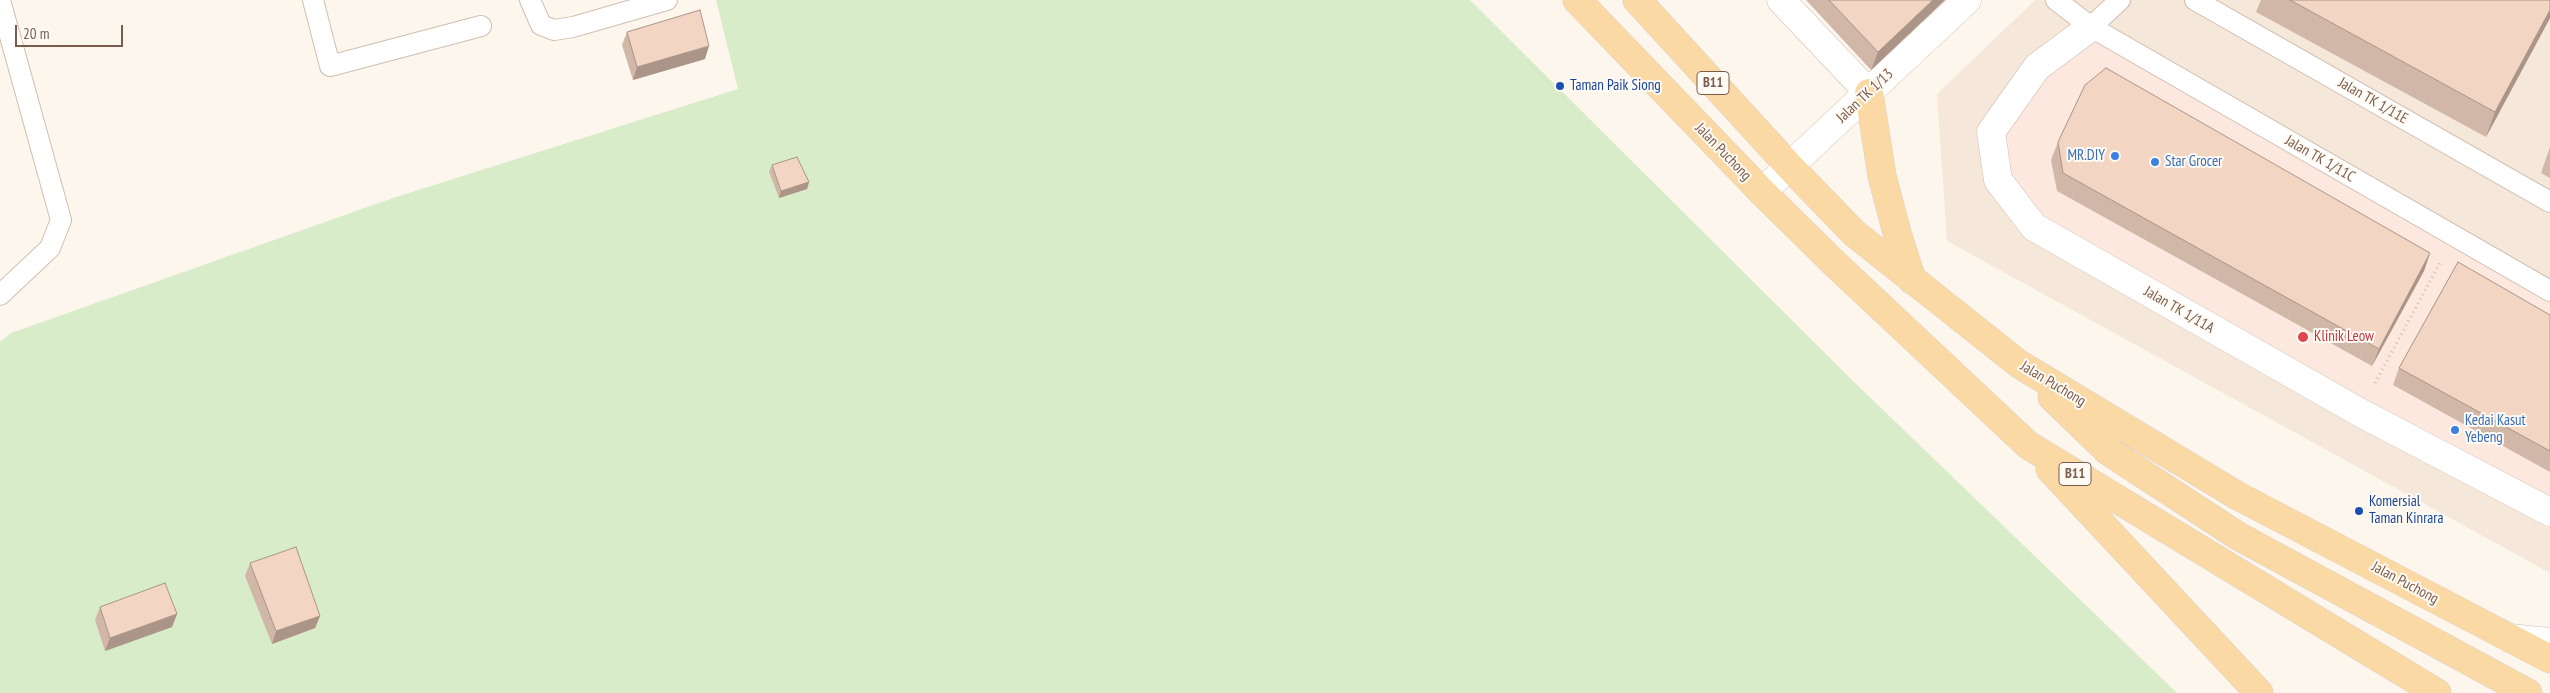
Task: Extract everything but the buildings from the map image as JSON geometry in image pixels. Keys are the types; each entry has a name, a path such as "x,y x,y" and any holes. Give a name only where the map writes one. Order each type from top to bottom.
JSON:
{"main road":[{"name":"Jalan Puchong","path":"1576,0 1762,192 1833,262 2028,445 2437,693"},
{"name":"Jalan Puchong","path":"1637,0 1854,234 2019,364 2238,496 2550,658"},
{"path":"1868,93 1882,176 1912,280"},
{"path":"2019,364 2108,451 2238,536 2528,693"},
{"path":"2028,445 2259,693"}],"street":[{"path":"1781,0 1868,93"},
{"name":"Jalan TK 1/13","path":"1762,192 1967,0"},
{"name":"Jalan TK 1/11A","path":"2091,27 2037,67 1991,132 1998,180 2034,227 2359,412 2550,512"},
{"path":"2510,638 2550,642"}],"lane":[{"path":"0,0 61,220 50,248 0,295"},
{"path":"313,0 330,66 481,26"},
{"path":"530,0 541,25 554,30 573,27 667,0"},
{"name":"Jalan TK 1/11C","path":"2056,0 2091,27 2550,291"},
{"path":"2091,27 2120,0"},
{"name":"Jalan TK 1/11E","path":"2195,0 2550,202"}],"path":[{"path":"2359,412 2455,236"}],"shaded area":[{"path":"2035,0 2550,0 2550,573 1947,241 1937,94"},
{"path":"2096,42 2550,303 2550,501 2043,216 2010,176 2005,138 2047,77"}],"green space":[{"path":"716,0 1470,0 1853,381 2177,693 0,693 0,342 11,333 393,198 738,89"}],"place":[{"name":"Taman Paik Siong","path":"1560,86"},
{"name":"MR.DIY","path":"2115,156"},
{"name":"Star Grocer","path":"2155,162"},
{"name":"Klinik Leow","path":"2303,337"},
{"name":"Kedai Kasut Yebeng","path":"2455,430"},
{"name":"Komersial Taman Kinrara","path":"2359,511"}]}
